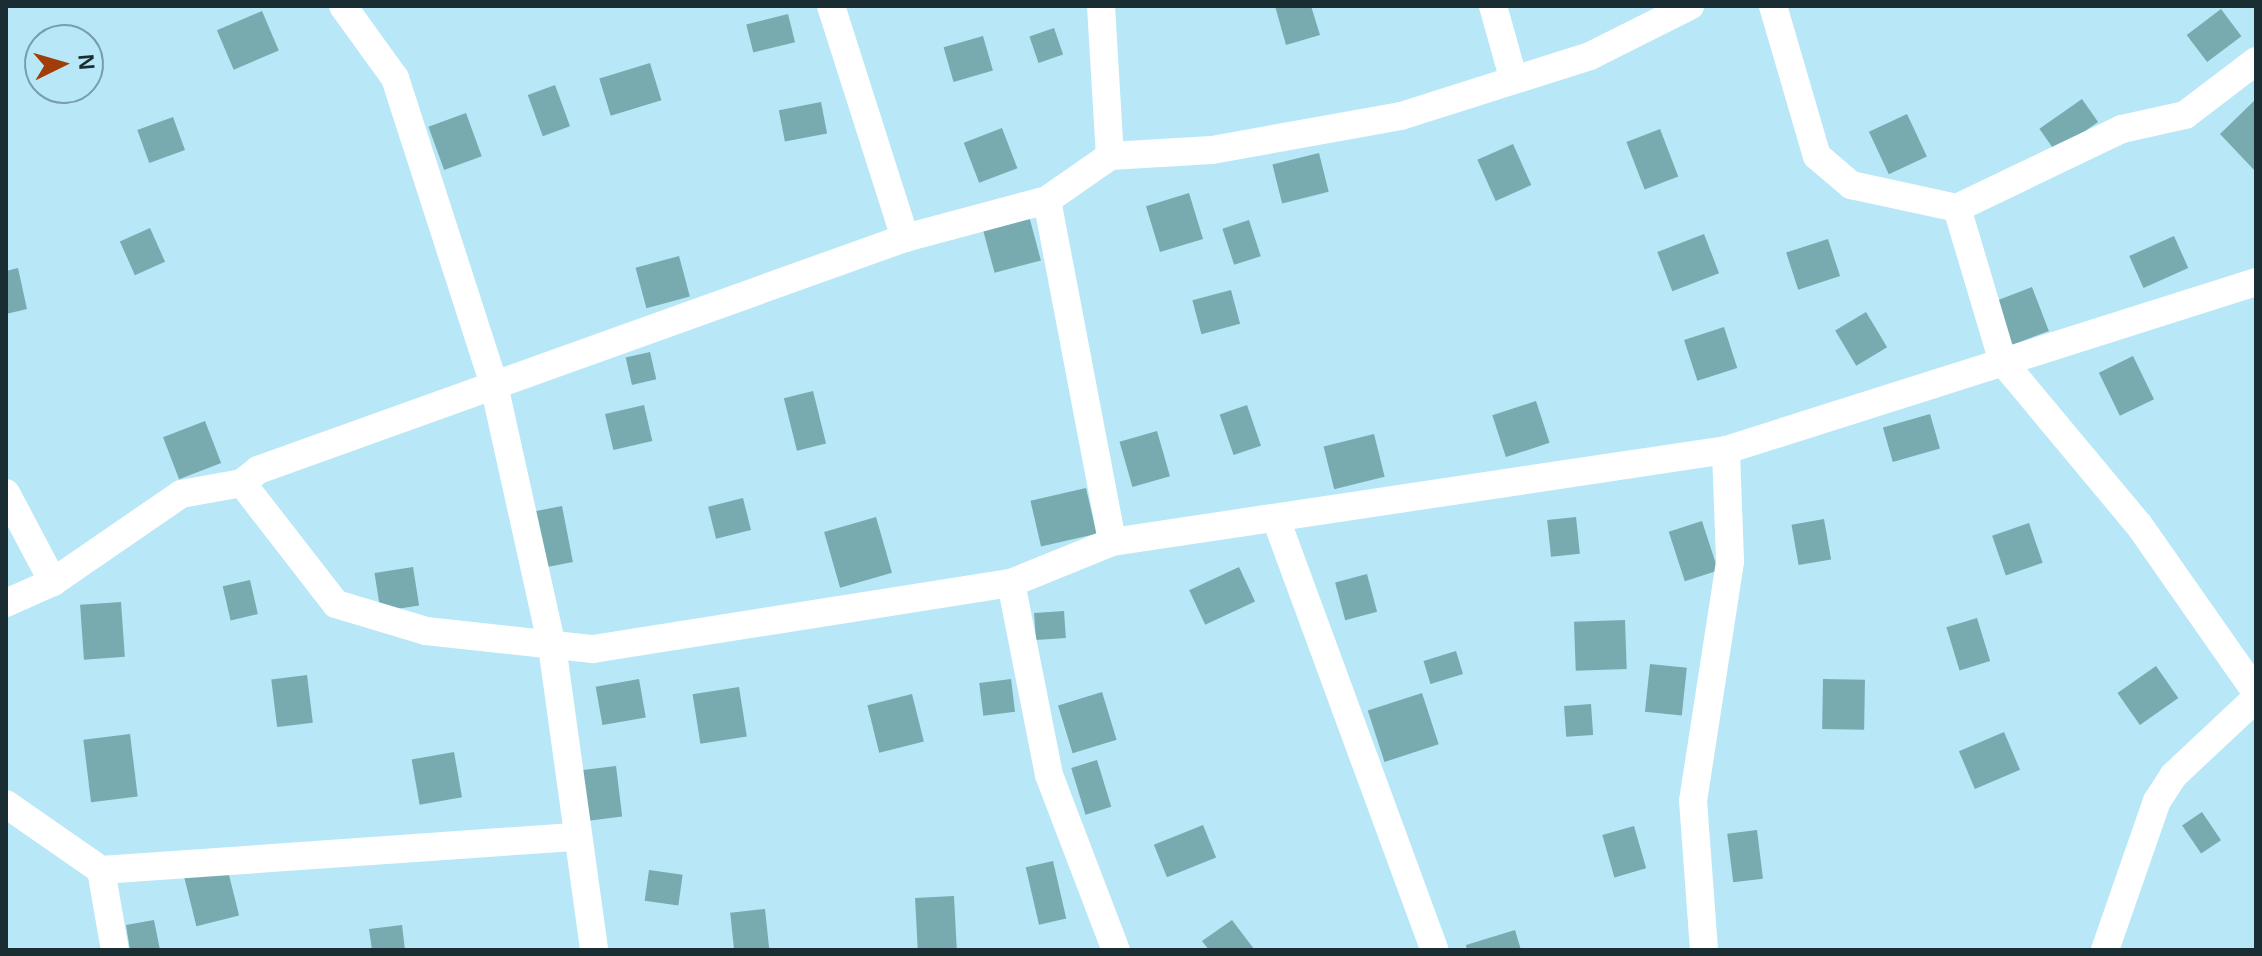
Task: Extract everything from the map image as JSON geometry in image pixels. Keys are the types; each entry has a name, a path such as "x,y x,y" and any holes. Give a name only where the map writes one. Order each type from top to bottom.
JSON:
{"street":[{"path":"343,6 395,78 494,385 552,646 574,837 594,950"},
{"path":"831,6 905,238"},
{"path":"1101,6 1110,156"},
{"path":"1493,6 1513,77"},
{"path":"6,603 53,582 181,494 242,483 258,470 905,238 1047,200 1110,156 1212,150 1401,116 1513,77 1590,56 1690,6"},
{"path":"1773,6 1817,156 1851,185 1957,208 2122,129 2185,115 2256,61"},
{"path":"1047,200 1112,542"},
{"path":"1957,208 2003,362 2139,525 2256,692"},
{"path":"242,483 336,604 426,631 593,649 1011,583 1112,542 1726,450 2256,282"},
{"path":"1704,950 1693,801 1730,561 1726,450"},
{"path":"6,493 53,582"},
{"path":"1276,519 1435,950"},
{"path":"1011,583 1049,775 1116,950"},
{"path":"2105,950 2157,801 2173,776 2256,698"},
{"path":"6,804 101,870 574,837"},
{"path":"101,870 115,950"}],"building":[{"path":"1275,6 1311,6 1320,35 1286,45"},
{"path":"2221,9 2241,36 2207,62 2187,35"},
{"path":"262,11 279,51 234,70 217,30"},
{"path":"788,14 795,42 753,53 746,24"},
{"path":"1054,28 1063,54 1039,63 1029,36"},
{"path":"983,36 993,71 954,82 944,47"},
{"path":"650,63 661,100 611,116 599,78"},
{"path":"555,85 570,126 543,136 528,95"},
{"path":"2082,99 2098,122 2055,152 2039,129"},
{"path":"2256,99 2256,172 2220,134"},
{"path":"821,102 827,133 785,142 779,110"},
{"path":"466,113 482,156 444,170 428,127"},
{"path":"1907,114 1927,157 1889,174 1869,132"},
{"path":"173,117 185,150 149,163 137,130"},
{"path":"1002,128 1017,168 979,183 964,143"},
{"path":"1660,129 1678,177 1645,190 1626,142"},
{"path":"1513,144 1531,185 1496,201 1477,160"},
{"path":"1319,153 1329,192 1282,203 1272,165"},
{"path":"1189,193 1203,239 1160,252 1146,206"},
{"path":"1029,216 1041,260 995,273 983,228"},
{"path":"1249,220 1261,256 1234,265 1222,229"},
{"path":"150,228 165,262 135,275 120,241"},
{"path":"1704,234 1719,273 1672,291 1657,252"},
{"path":"2174,236 2188,268 2143,288 2129,256"},
{"path":"1828,239 1840,276 1798,290 1786,253"},
{"path":"679,256 690,297 646,308 636,268"},
{"path":"18,268 27,309 6,314 6,271"},
{"path":"2032,287 2049,331 2009,346 1992,302"},
{"path":"1231,290 1240,324 1201,334 1192,300"},
{"path":"1866,312 1887,347 1856,366 1835,331"},
{"path":"1724,327 1737,368 1697,381 1684,340"},
{"path":"650,352 656,379 632,385 626,358"},
{"path":"2133,356 2154,399 2120,416 2099,373"},
{"path":"813,391 826,443 797,451 784,398"},
{"path":"1536,401 1550,443 1506,457 1492,415"},
{"path":"644,405 652,441 613,450 605,414"},
{"path":"1247,405 1261,446 1234,455 1220,414"},
{"path":"1930,414 1940,449 1893,462 1883,428"},
{"path":"205,421 221,463 179,479 163,437"},
{"path":"1157,431 1170,476 1132,487 1120,442"},
{"path":"1374,434 1385,477 1334,489 1324,447"},
{"path":"1086,488 1097,534 1041,547 1030,501"},
{"path":"743,498 751,530 716,539 708,507"},
{"path":"562,506 573,562 543,568 533,512"},
{"path":"876,517 892,573 840,588 824,532"},
{"path":"1576,517 1580,554 1551,557 1547,520"},
{"path":"1824,519 1831,559 1799,565 1792,525"},
{"path":"1702,521 1718,570 1685,581 1669,532"},
{"path":"2029,523 2043,563 2006,575 1992,536"},
{"path":"413,567 419,606 381,612 374,573"},
{"path":"1239,567 1255,601 1205,625 1189,590"},
{"path":"1367,574 1377,612 1345,620 1335,583"},
{"path":"250,580 258,614 231,620 223,586"},
{"path":"121,602 125,657 84,660 80,605"},
{"path":"1064,611 1066,638 1036,640 1034,613"},
{"path":"1977,618 1990,661 1960,670 1946,627"},
{"path":"1625,620 1627,669 1576,671 1574,622"},
{"path":"1456,651 1463,674 1431,684 1423,661"},
{"path":"1650,664 1687,668 1682,716 1645,712"},
{"path":"2156,666 2178,698 2140,725 2117,693"},
{"path":"307,675 313,723 277,727 271,679"},
{"path":"639,679 646,717 602,725 596,687"},
{"path":"1011,679 1015,712 983,716 979,683"},
{"path":"1823,679 1865,680 1864,730 1822,729"},
{"path":"739,687 747,736 700,744 693,694"},
{"path":"1102,692 1117,740 1073,753 1058,705"},
{"path":"1422,693 1439,744 1384,762 1368,711"},
{"path":"912,694 924,742 879,753 867,705"},
{"path":"1591,704 1593,735 1566,737 1564,706"},
{"path":"2004,732 2020,770 1975,789 1959,751"},
{"path":"130,734 138,797 91,802 83,740"},
{"path":"454,752 462,797 420,805 412,759"},
{"path":"1097,760 1111,807 1086,815 1071,768"},
{"path":"616,766 622,817 583,821 576,771"},
{"path":"2202,812 2221,840 2201,854 2182,825"},
{"path":"1203,825 1216,857 1167,877 1154,845"},
{"path":"1634,826 1646,868 1614,877 1602,835"},
{"path":"1757,830 1763,879 1733,882 1727,834"},
{"path":"1053,861 1066,918 1039,925 1026,867"},
{"path":"227,867 239,916 196,926 184,878"},
{"path":"649,870 683,875 678,905 645,901"},
{"path":"954,896 957,950 918,950 915,898"},
{"path":"765,909 769,950 734,950 730,913"},
{"path":"154,920 160,950 130,950 126,925"},
{"path":"1232,920 1254,949 1209,950 1202,941"},
{"path":"402,925 405,950 372,950 369,929"},
{"path":"1515,930 1521,950 1467,950 1466,945"}]}
